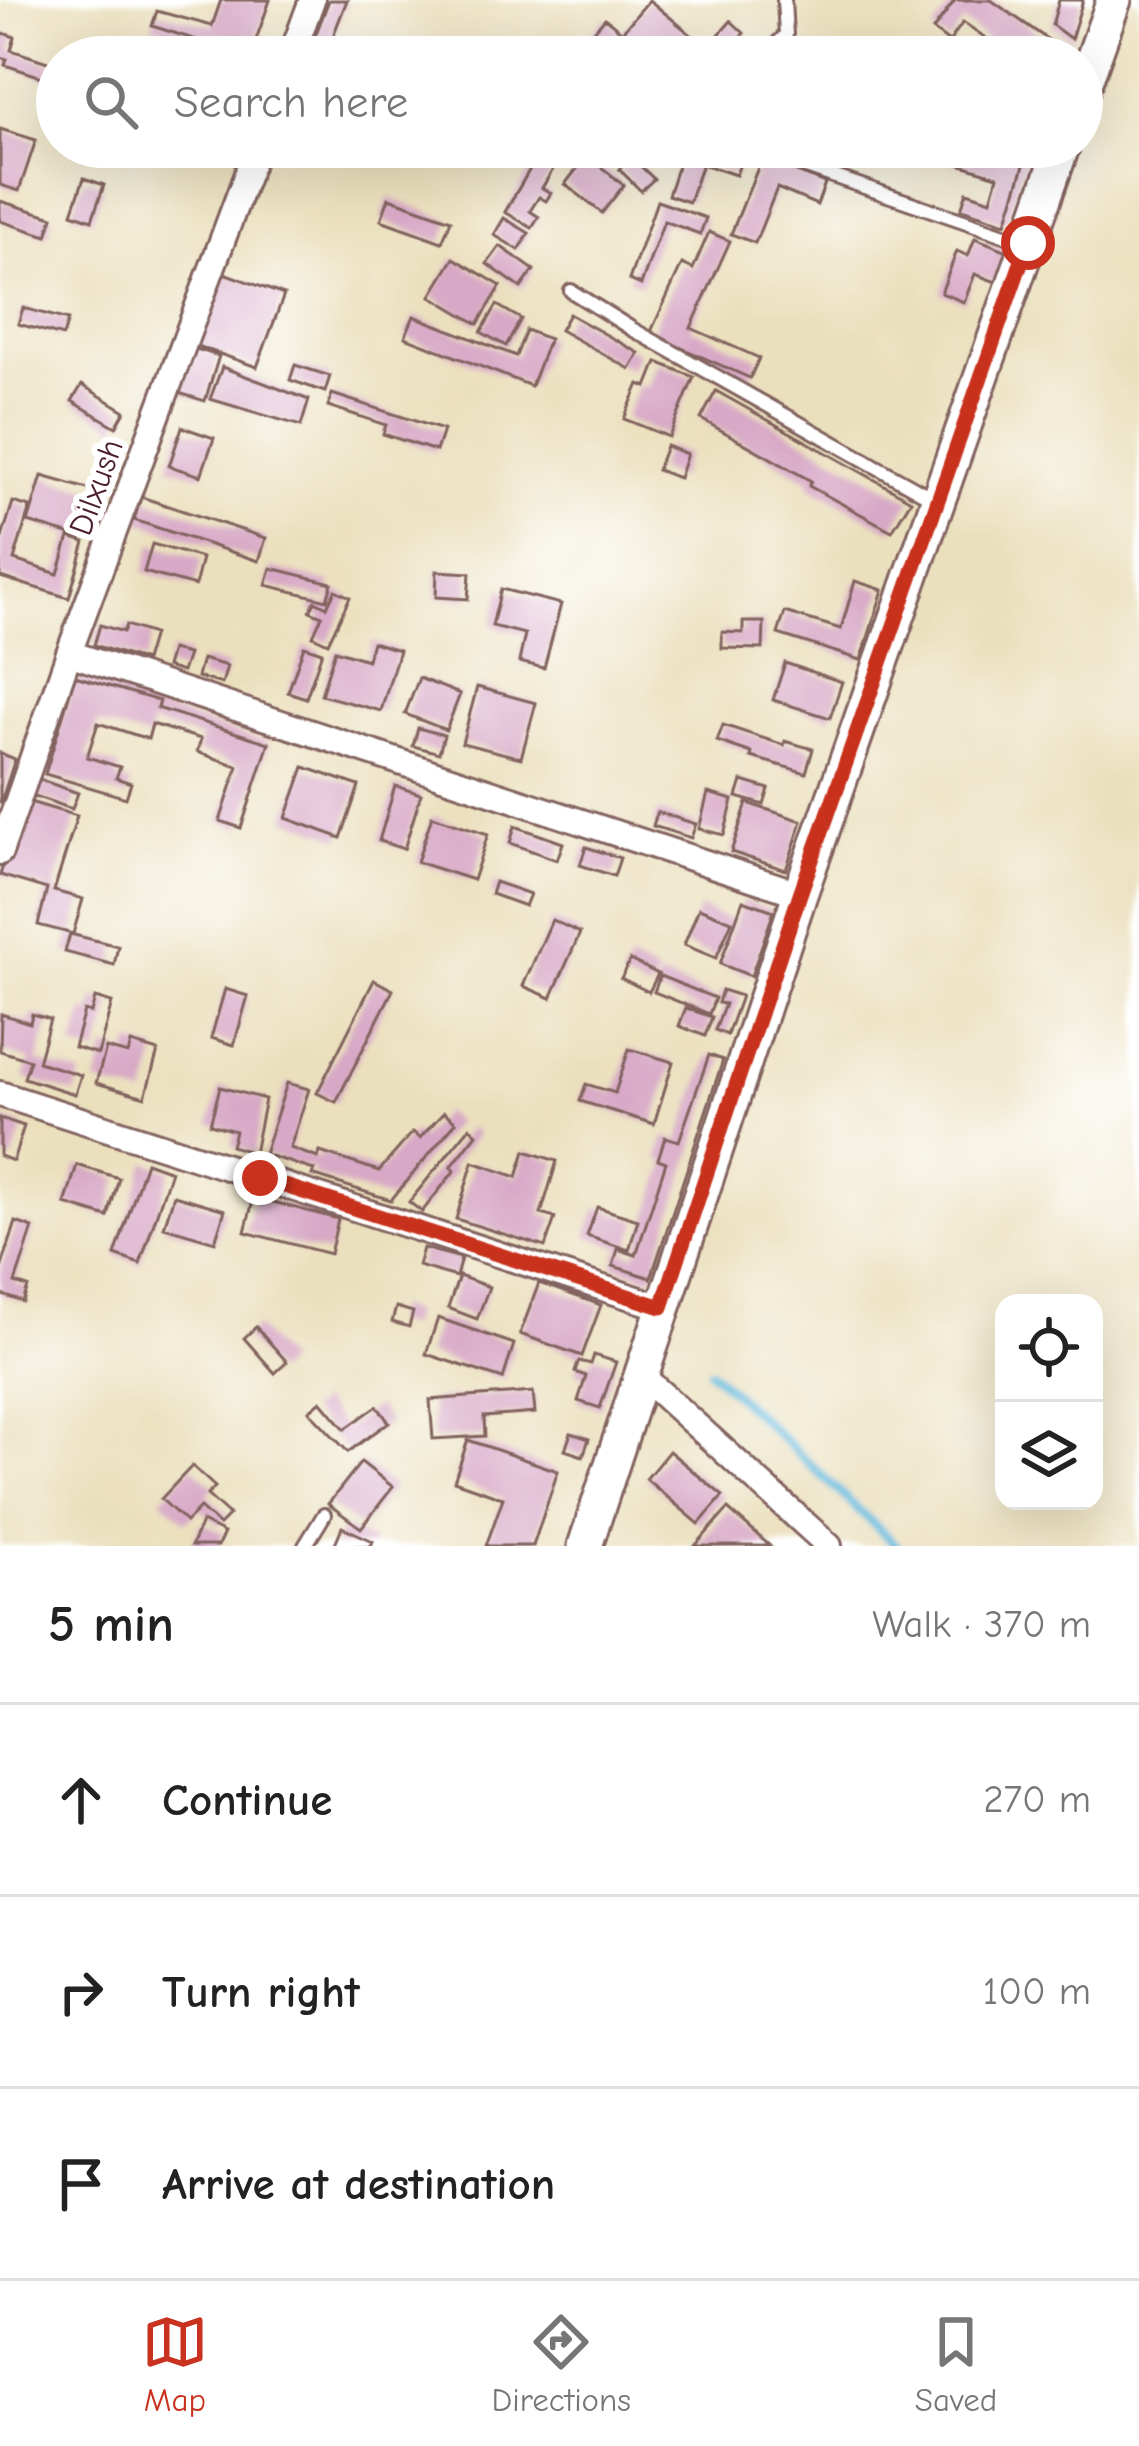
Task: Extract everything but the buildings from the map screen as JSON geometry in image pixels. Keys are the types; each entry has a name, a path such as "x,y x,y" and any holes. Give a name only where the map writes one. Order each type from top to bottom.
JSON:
{"street":[{"path":"299,36 312,0"},
{"path":"1101,36 1114,0"},
{"name":"Dilxush","path":"0,852 249,168"},
{"path":"585,1546 800,894 1055,168"},
{"path":"69,653 800,894"},
{"path":"0,1094 662,1307"},
{"path":"642,1376 829,1546"}],"lane":[{"path":"784,0 785,36"},
{"path":"809,168 1028,243"},
{"path":"571,290 938,501"},
{"path":"305,1546 323,1515"}],"waterway":[{"path":"710,1371 897,1546"}],"route":[{"path":"260,1178 662,1307 800,894 1028,243"}]}
